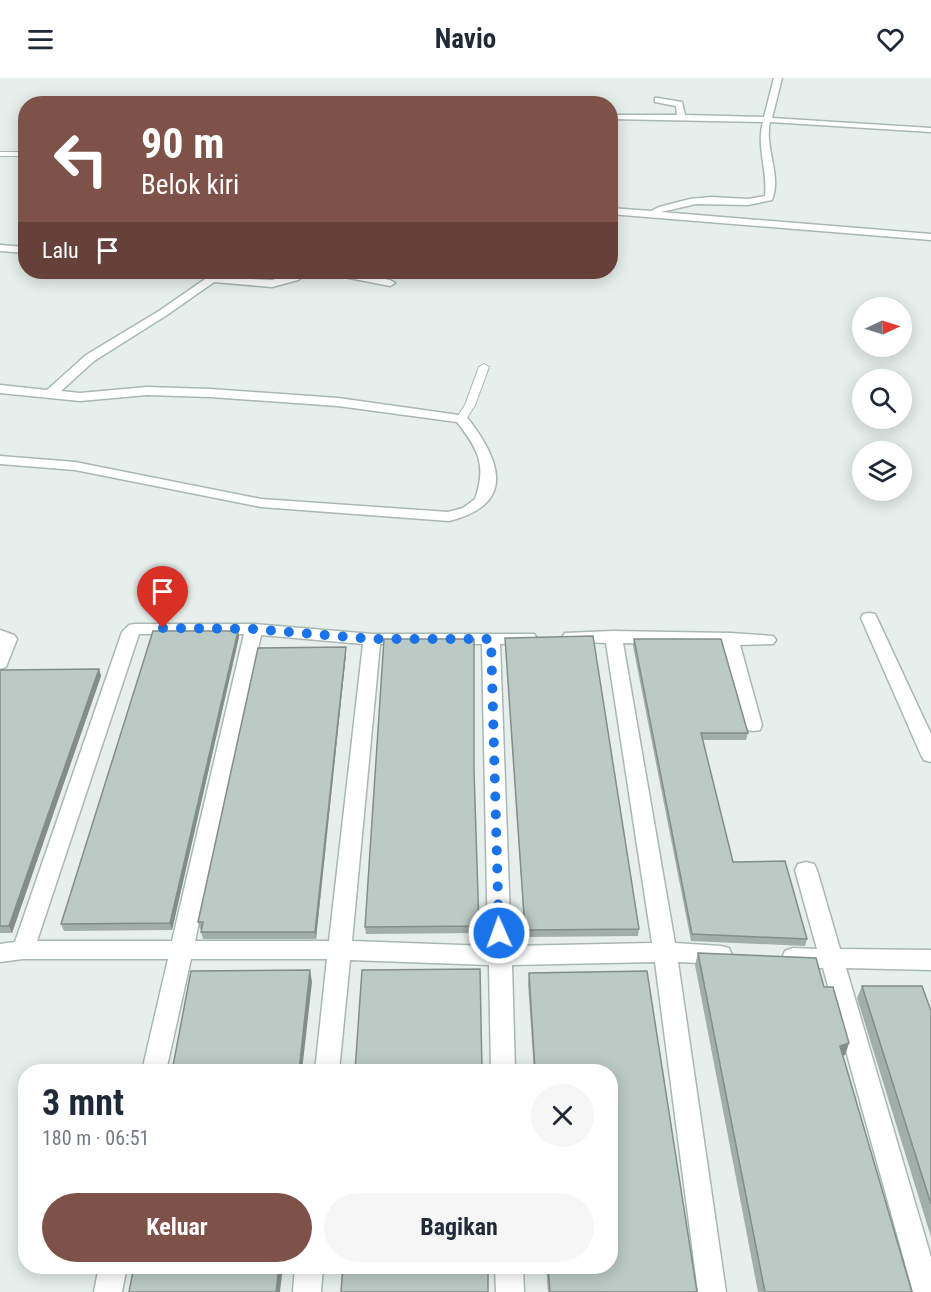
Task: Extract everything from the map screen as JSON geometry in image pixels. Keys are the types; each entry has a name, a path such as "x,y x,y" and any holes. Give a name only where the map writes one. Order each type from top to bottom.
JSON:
{"street":[{"path":"650,213 676,203 711,200 749,201 769,198 771,182 764,132 777,80"},
{"path":"658,100 679,104 682,118"},
{"path":"618,117 767,121 931,130"},
{"path":"618,211 843,232 931,237"},
{"path":"0,248 18,249"},
{"path":"0,257 13,249"},
{"path":"50,394 90,358 163,314 205,279"},
{"path":"228,279 254,285 274,285 293,279"},
{"path":"370,279 390,283"},
{"path":"0,389 80,397 147,391 210,393 338,402 461,419 483,446 489,472 482,501 468,511 449,517 261,503 75,466 0,460"},
{"path":"869,618 931,755"},
{"path":"23,950 131,632 140,628 254,629 372,639 613,636 767,639"},
{"path":"155,1064 254,629"},
{"path":"0,635 8,639 0,663"},
{"path":"613,636 664,952 712,1292"},
{"path":"730,638 753,725"},
{"path":"328,1064 372,639"},
{"path":"491,639 503,1064"},
{"path":"806,870 927,1292"},
{"path":"0,953 23,950 180,949 339,950 499,956 664,952 747,956"},
{"path":"771,957 931,960"},
{"path":"108,1292 111,1274"},
{"path":"307,1292 308,1274"},
{"path":"509,1274 510,1292"}],"lane":[{"path":"0,154 18,154"},
{"path":"461,419 470,405 484,367"}],"building":[{"path":"153,631 238,631 170,923 61,924"},
{"path":"593,636 639,929 525,930 505,638"},
{"path":"384,639 474,639 474,771 479,926 365,927"},
{"path":"634,639 721,639 748,733 701,733 733,862 785,861 807,939 692,934"},
{"path":"346,647 315,932 201,932 203,922 198,922 258,648"},
{"path":"99,669 9,926 0,926 0,670"},
{"path":"698,953 816,958 824,987 833,987 849,1043 840,1046 912,1292 765,1292"},
{"path":"480,969 482,1064 355,1064 362,970"},
{"path":"310,970 300,1064 173,1064 191,971"},
{"path":"647,971 697,1292 550,1292 549,1274 618,1274 618,1064 535,1064 529,973"},
{"path":"862,986 922,986 931,1011 931,1204"},
{"path":"132,1274 278,1274 276,1292 129,1292"},
{"path":"342,1274 488,1274 488,1292 341,1292"}],"route":[{"path":"163,628 254,629 372,639 491,639 499,933"}]}
